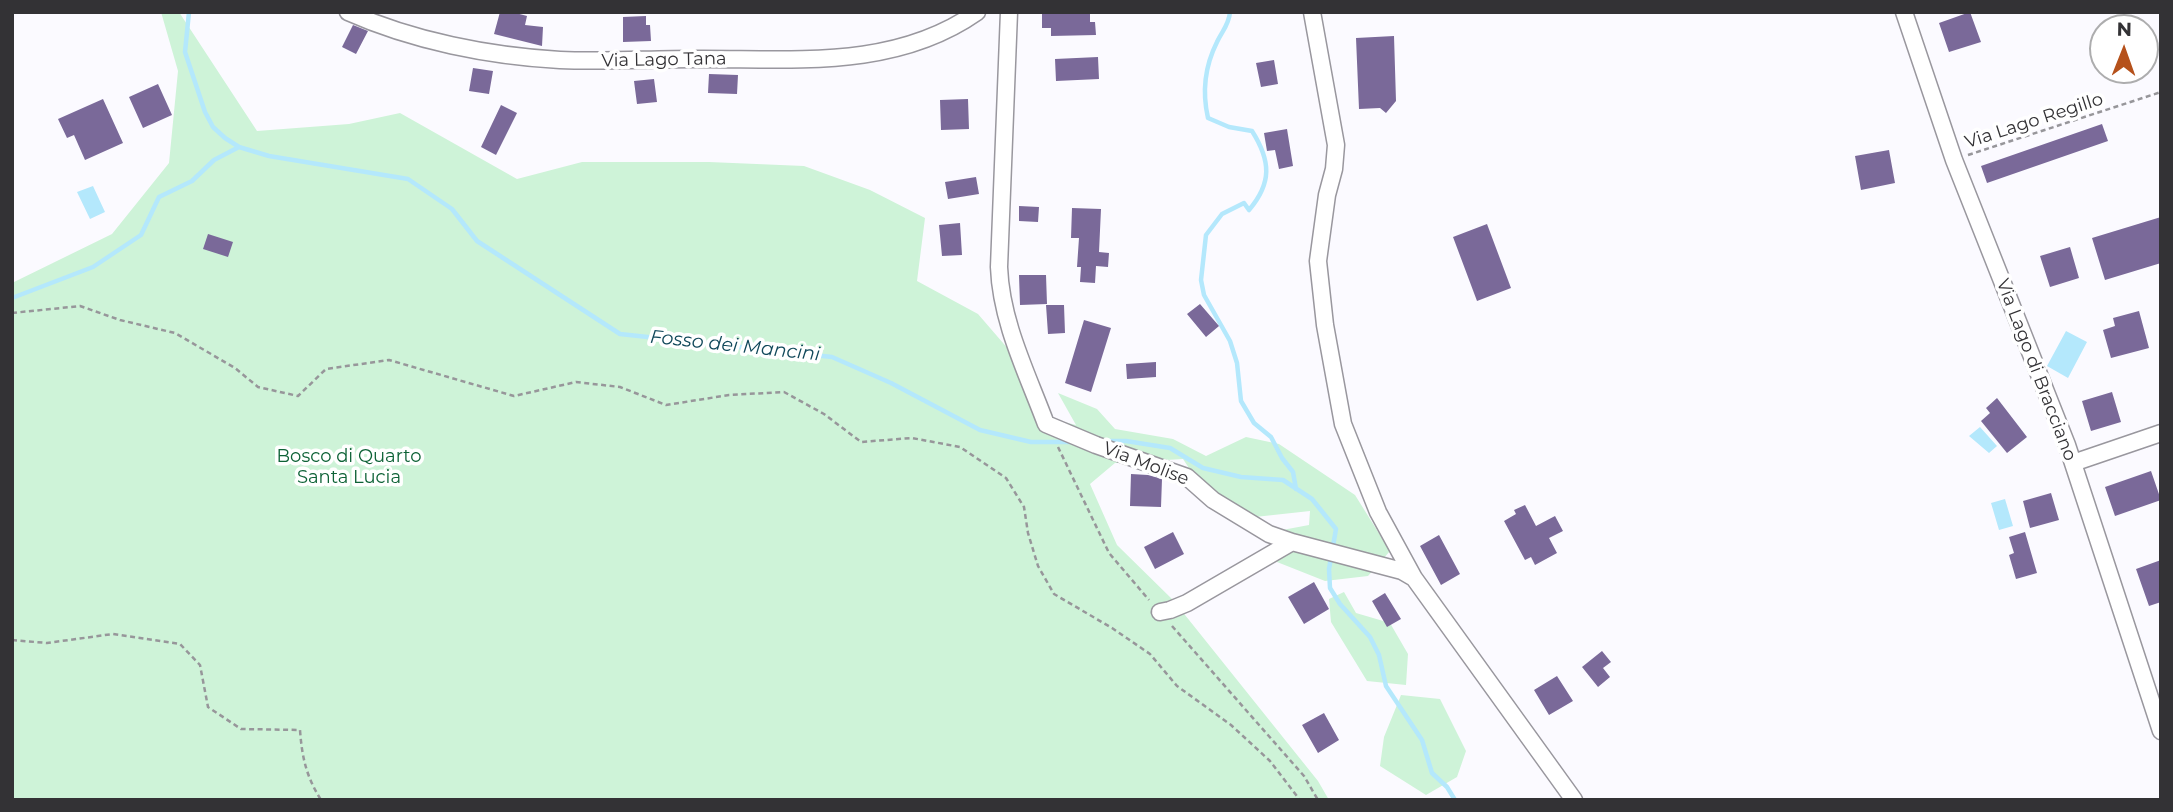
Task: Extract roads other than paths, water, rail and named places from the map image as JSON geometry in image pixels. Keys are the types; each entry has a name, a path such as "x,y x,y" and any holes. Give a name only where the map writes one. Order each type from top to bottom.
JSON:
{"street":[{"name":"Via Lago Tana","path":"348,12 404,32 478,49 534,58 611,61 797,60 871,55 925,40 977,12"},
{"name":"Via Molise","path":"1009,12 999,267 1001,295 1007,322 1046,424 1066,434 1188,477 1213,500 1250,524 1293,542 1402,571 1415,578"},
{"path":"1312,12 1336,145 1318,261 1325,325 1343,424 1378,512 1415,578 1574,800"},
{"name":"Via Lago di Bracciano","path":"1904,12 1954,160 2073,463 2160,727"},
{"path":"2073,463 2161,433"},
{"path":"1160,612 1187,603 1293,542"}],"water":[{"path":"93,186 105,212 90,219 77,192"},
{"path":"2066,331 2087,342 2068,378 2047,366"},
{"path":"1980,427 1997,446 1989,453 1969,436"},
{"path":"2005,499 2013,526 1999,530 1991,503"}],"waterway":[{"name":"Fosso dei Mancini","path":"189,12 185,52 205,112 213,127 225,138 239,147 269,156 408,179 452,209 477,241 620,334 832,357 891,383 980,430 1031,442 1073,442"},
{"path":"1230,12 1207,70 1205,99 1208,118 1229,127 1252,131 1263,152 1266,172 1262,190 1249,210 1244,203 1222,214 1206,235 1201,280 1204,295 1230,341 1237,363 1241,401 1254,423 1271,437 1293,472 1296,489"},
{"path":"12,298 93,267 141,235 159,197 192,181 214,160 239,147"},
{"name":"Fosso dei Mancini","path":"1107,441 1170,448 1203,468 1241,477 1283,480 1312,499 1336,529 1329,569 1330,588 1340,604 1370,637 1379,655 1386,686 1422,740 1432,773 1447,787 1455,800"}],"park label":[{"name":"Bosco di Quarto Santa Lucia","path":"349,468"}]}
